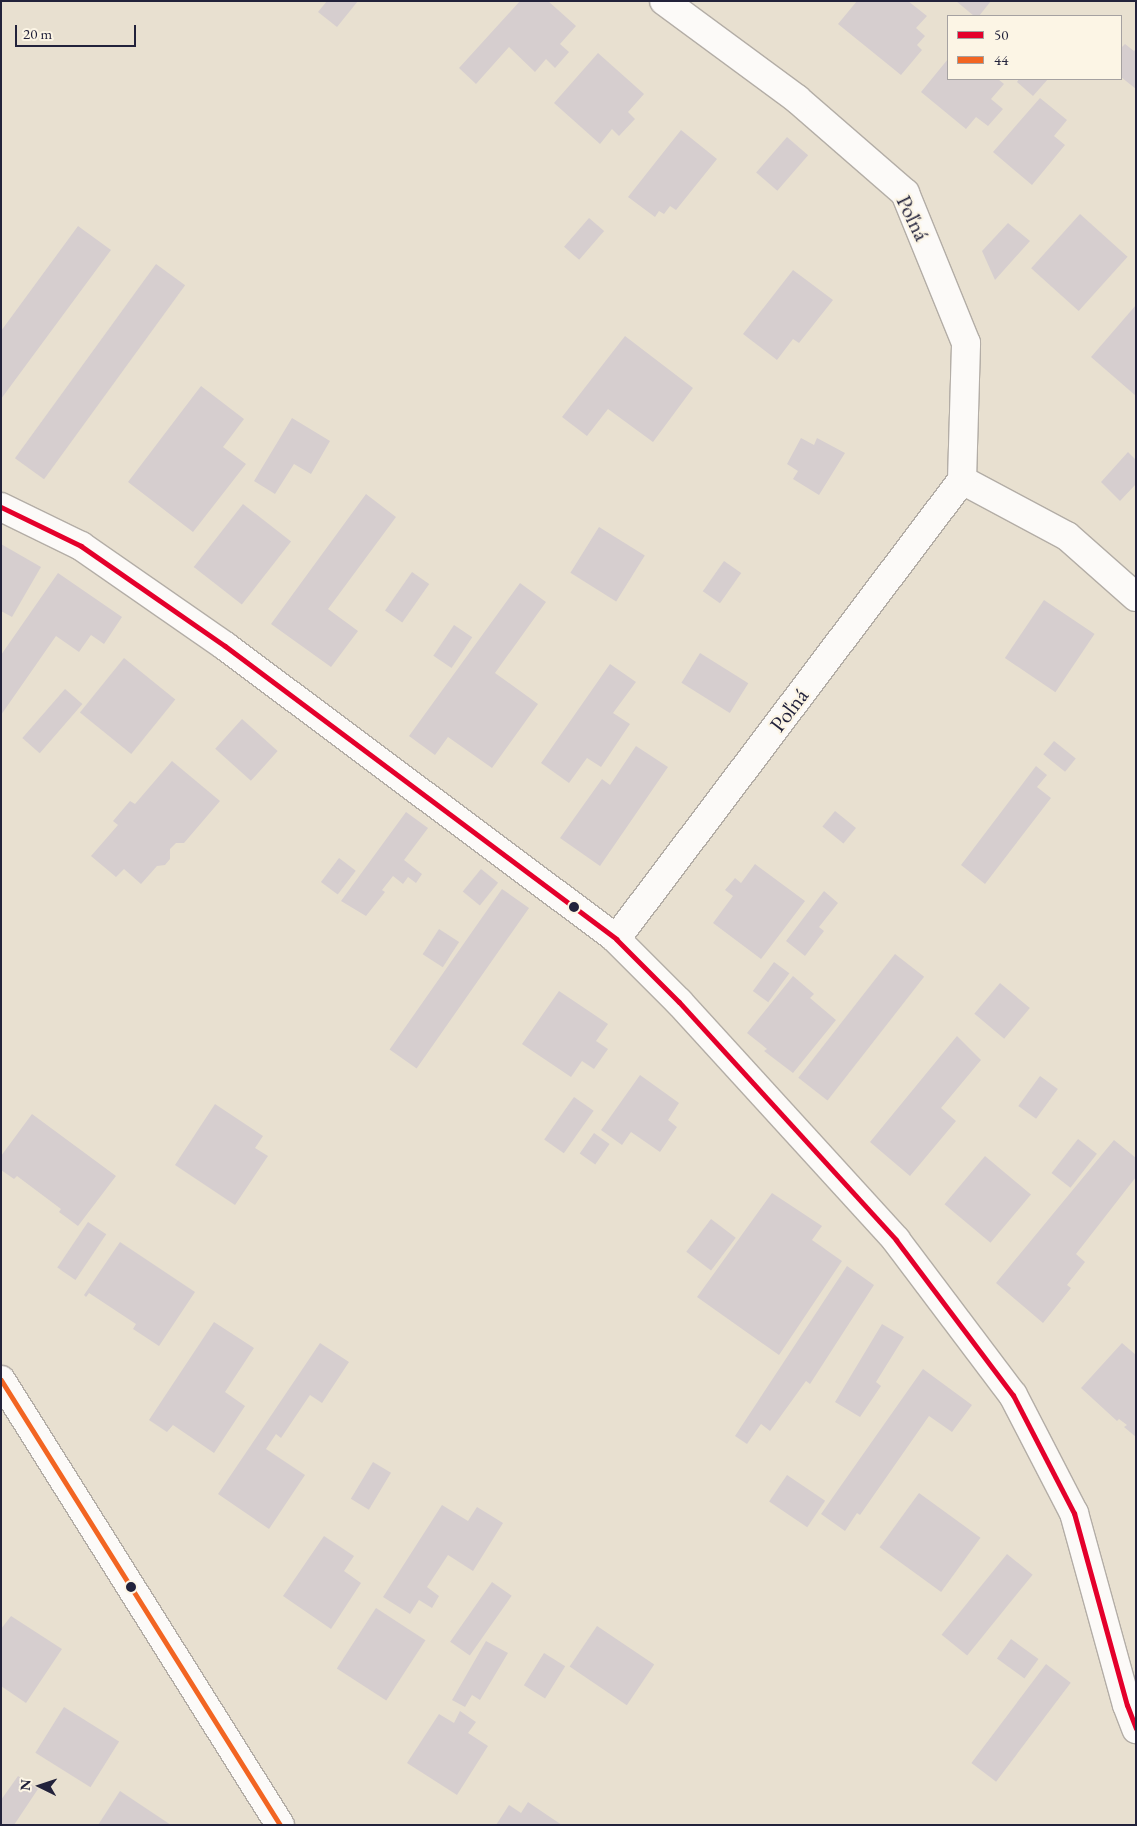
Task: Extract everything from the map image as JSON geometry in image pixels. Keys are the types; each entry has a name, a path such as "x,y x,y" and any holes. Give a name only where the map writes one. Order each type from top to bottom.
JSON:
{"street":[{"name":"Poľná","path":"616,939 962,480 966,343 905,193 797,99 683,7"},
{"path":"962,480 1066,536 1136,597"},
{"path":"1,507 81,546 225,646 616,939 680,1002 896,1240 1013,1395 1074,1513 1127,1705 1136,1729"},
{"path":"1,1380 280,1825"}],"building":[{"path":"327,1 358,1 337,27 318,12"},
{"path":"520,1 548,1 576,26 560,44 569,52 555,68 546,59 535,72 509,47 476,84 459,68"},
{"path":"857,1 908,1 927,16 916,28 925,36 917,45 922,50 901,75 838,24"},
{"path":"956,1 991,1 980,15 973,15"},
{"path":"1125,44 1134,51 1136,49 1136,89 1122,78 1122,47"},
{"path":"598,53 644,94 628,112 635,119 619,136 612,129 600,144 554,103"},
{"path":"947,60 947,80 999,80 1004,84 991,99 1003,109 988,126 976,117 966,129 921,92"},
{"path":"1018,80 1047,80 1033,96 1017,82"},
{"path":"1040,98 1067,120 1054,136 1065,145 1032,185 993,152"},
{"path":"681,130 717,159 676,210 670,206 664,214 659,211 655,217 628,197"},
{"path":"787,137 808,155 777,191 756,172"},
{"path":"1080,214 1128,257 1079,311 1031,268"},
{"path":"589,218 604,231 579,260 564,247"},
{"path":"1008,223 1030,241 995,280 982,251"},
{"path":"78,226 111,250 1,399 1,331"},
{"path":"156,264 185,285 44,479 15,458"},
{"path":"793,270 833,300 799,343 793,339 777,360 743,334"},
{"path":"1136,305 1136,396 1091,357"},
{"path":"625,336 693,388 653,442 608,409 587,436 562,417"},
{"path":"201,386 244,419 223,447 246,464 193,532 128,482"},
{"path":"292,418 330,441 311,474 294,464 275,494 254,481"},
{"path":"801,438 814,445 817,438 845,453 819,495 793,479 798,471 787,464"},
{"path":"1128,452 1136,460 1136,484 1120,501 1101,482"},
{"path":"366,494 396,517 328,609 358,631 331,667 271,624"},
{"path":"243,504 291,542 242,605 194,567"},
{"path":"599,527 645,556 616,601 570,573"},
{"path":"1,544 41,567 12,617 1,611"},
{"path":"724,561 741,573 720,603 703,591"},
{"path":"412,572 429,584 402,623 385,611"},
{"path":"58,573 122,617 104,644 91,635 79,652 56,636 1,715 1,655"},
{"path":"520,583 546,602 495,673 538,704 492,768 448,737 435,755 409,736"},
{"path":"1044,600 1095,634 1055,692 1005,658"},
{"path":"454,625 472,637 452,668 433,656"},
{"path":"700,653 748,683 730,713 681,683"},
{"path":"124,658 175,700 131,754 80,712"},
{"path":"610,664 636,682 613,713 630,724 601,767 587,758 569,783 541,763"},
{"path":"65,689 82,704 40,753 22,738"},
{"path":"242,719 278,751 251,781 215,749"},
{"path":"1054,741 1076,759 1065,772 1043,754"},
{"path":"636,746 668,767 600,866 560,838 602,779 610,785"},
{"path":"172,761 220,801 184,843 176,843 170,849 170,859 165,865 157,866 141,884 124,869 116,877 91,856 118,825 113,821 130,801 135,804"},
{"path":"1036,766 1047,775 1037,787 1051,798 985,884 961,865"},
{"path":"835,811 856,828 843,844 822,827"},
{"path":"406,812 428,828 404,860 422,874 416,883 408,877 403,884 393,876 382,890 385,892 366,916 341,901"},
{"path":"339,858 356,871 338,895 321,882"},
{"path":"755,864 805,901 761,959 713,923 733,896 725,890 735,878 741,883"},
{"path":"481,869 498,883 480,905 463,892"},
{"path":"502,889 529,908 417,1068 390,1050"},
{"path":"824,891 838,903 819,927 824,931 805,956 786,941"},
{"path":"439,929 459,942 443,967 423,954"},
{"path":"895,954 924,977 827,1100 798,1078"},
{"path":"774,962 789,973 768,1002 753,991"},
{"path":"793,976 814,994 810,998 836,1020 793,1073 764,1051 767,1049 747,1033"},
{"path":"1000,983 1030,1008 1004,1039 974,1014"},
{"path":"559,991 608,1024 596,1041 608,1049 594,1069 582,1061 571,1077 522,1044"},
{"path":"957,1036 981,1060 941,1108 956,1121 910,1176 870,1142"},
{"path":"640,1075 679,1103 668,1120 677,1127 660,1152 631,1132 622,1145 601,1130"},
{"path":"1040,1076 1058,1089 1036,1119 1018,1106"},
{"path":"574,1097 594,1111 564,1153 544,1140"},
{"path":"215,1104 263,1136 255,1148 268,1156 235,1205 175,1165"},
{"path":"32,1114 116,1176 78,1226 59,1212 61,1209 17,1176 14,1179 1,1170 1,1156"},
{"path":"594,1133 610,1144 595,1164 580,1153"},
{"path":"1078,1139 1097,1154 1070,1188 1052,1173"},
{"path":"1114,1140 1136,1158 1136,1177 1076,1254 1085,1262 1067,1285 1071,1288 1043,1323 996,1283"},
{"path":"985,1156 1031,1195 990,1243 945,1204"},
{"path":"772,1193 822,1226 812,1240 842,1261 779,1355 697,1297"},
{"path":"711,1219 736,1238 711,1270 686,1252"},
{"path":"88,1222 106,1234 75,1280 57,1268"},
{"path":"120,1242 195,1292 159,1346 133,1329 136,1324 89,1293 86,1297 84,1295"},
{"path":"847,1266 874,1285 810,1384 806,1381 770,1431 761,1424 747,1444 735,1436"},
{"path":"214,1322 254,1348 225,1392 245,1406 214,1453 173,1425 167,1432 149,1420"},
{"path":"882,1324 904,1337 876,1382 881,1386 860,1417 835,1402"},
{"path":"320,1343 349,1362 322,1403 310,1395 281,1438 276,1434 266,1449 305,1475 269,1529 218,1494"},
{"path":"1122,1343 1136,1355 1136,1437 1124,1427 1127,1425 1119,1419 1117,1421 1081,1388"},
{"path":"923,1369 972,1405 952,1432 929,1416 860,1515 857,1513 845,1531 821,1514"},
{"path":"373,1462 391,1473 369,1510 351,1499"},
{"path":"787,1475 825,1501 807,1527 769,1502"},
{"path":"919,1493 980,1538 941,1592 880,1547"},
{"path":"442,1505 468,1521 477,1507 503,1523 473,1571 448,1555 427,1587 439,1596 432,1608 419,1600 410,1614 383,1597"},
{"path":"324,1536 354,1556 344,1571 361,1583 331,1629 283,1596"},
{"path":"1007,1554 1033,1575 967,1656 942,1635"},
{"path":"492,1582 512,1596 470,1656 450,1642"},
{"path":"376,1608 425,1640 386,1701 337,1668"},
{"path":"11,1616 62,1649 26,1703 1,1686 1,1629"},
{"path":"597,1626 654,1665 627,1705 570,1667"},
{"path":"1011,1639 1039,1659 1024,1678 997,1658"},
{"path":"486,1641 508,1653 480,1700 472,1695 465,1707 452,1700"},
{"path":"544,1653 565,1666 545,1698 524,1685"},
{"path":"1046,1664 1071,1683 996,1782 971,1763"},
{"path":"64,1707 119,1741 91,1787 35,1753"},
{"path":"460,1711 476,1722 468,1733 488,1746 457,1795 407,1763 439,1714 454,1723"},
{"path":"18,1776 38,1789 14,1825 3,1825 1,1823 1,1800"},
{"path":"120,1791 171,1825 98,1825"},
{"path":"528,1802 562,1825 496,1825 509,1805 521,1813"}],"transit line":[{"name":"50","path":"1,507 81,546 225,646 616,939 679,1002 896,1240 1013,1395 1074,1513 1127,1705 1136,1728"},
{"name":"44","path":"1,1380 280,1825"}]}
